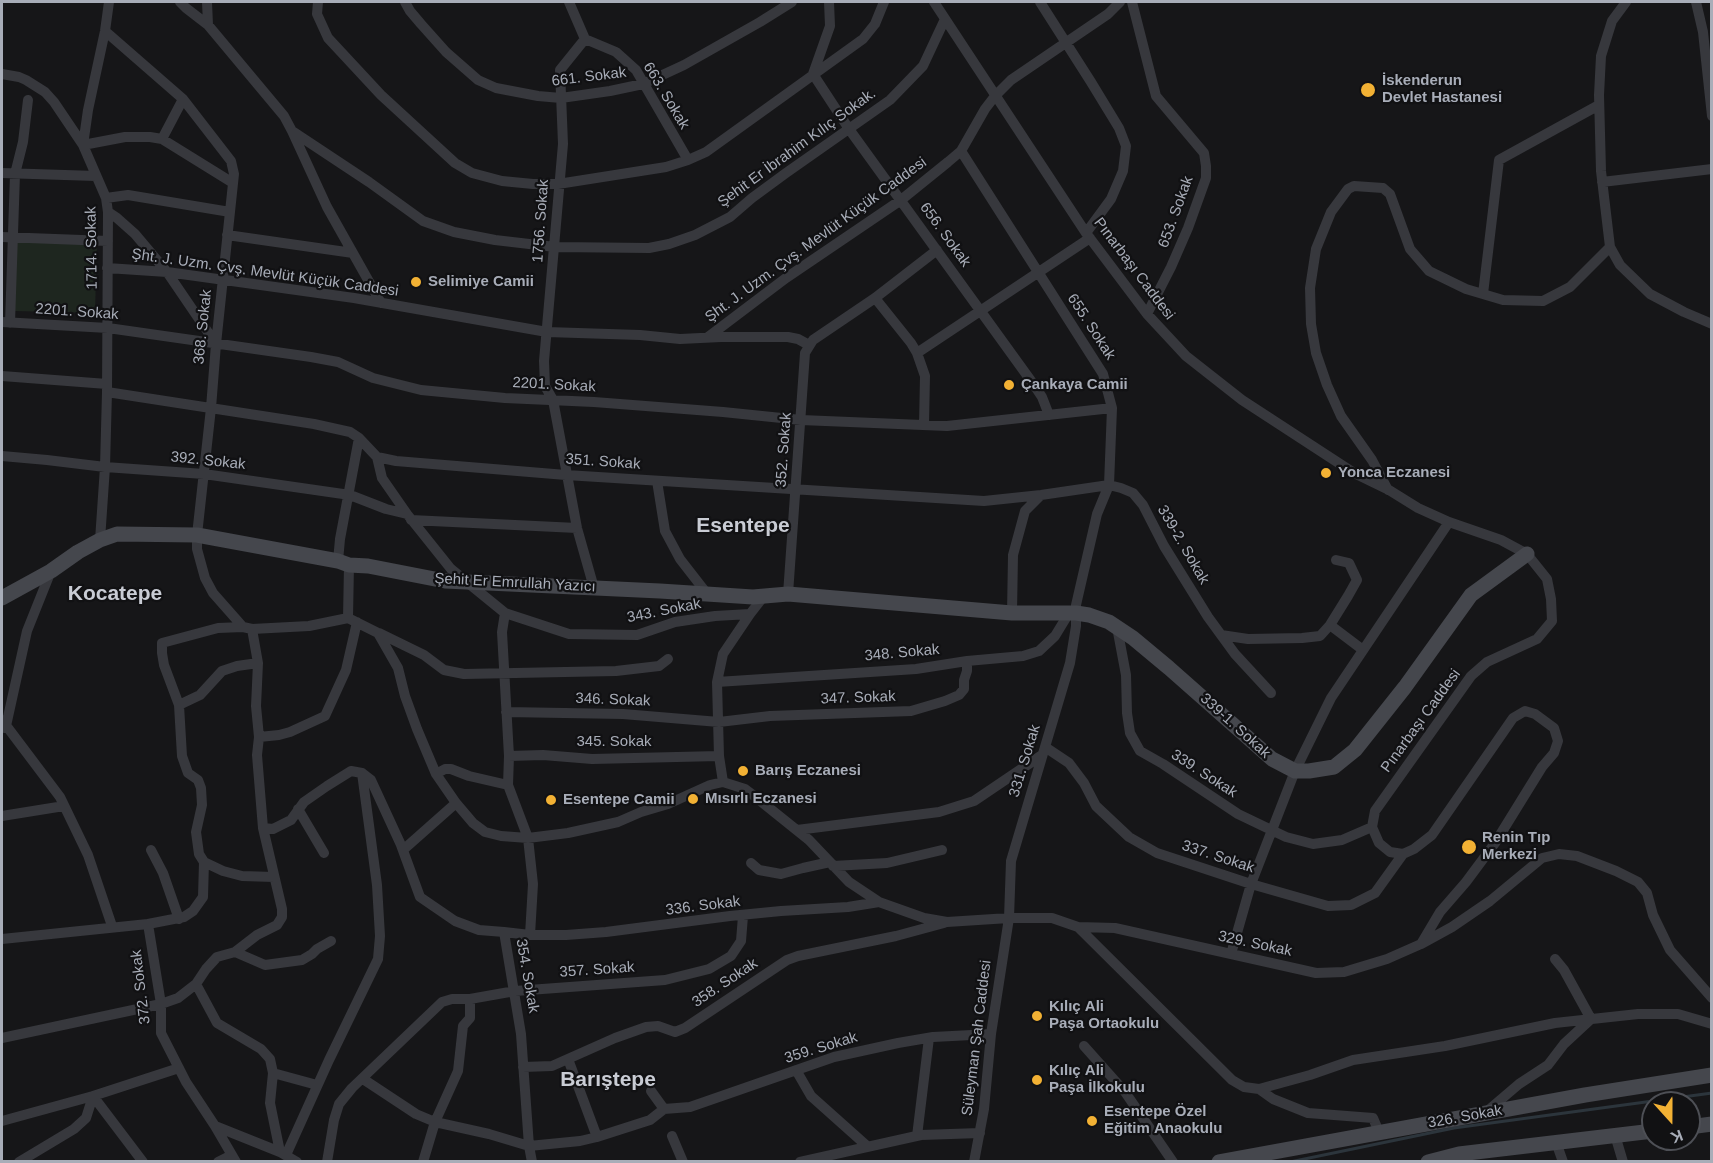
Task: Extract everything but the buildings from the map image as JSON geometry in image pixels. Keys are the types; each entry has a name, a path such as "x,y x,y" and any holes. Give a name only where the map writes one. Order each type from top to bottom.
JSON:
{"street":[{"path":"108,2 105,31 88,110 83,146 125,137 162,139 233,183"},
{"name":"Şehit Er İbrahim Kılıç Sokak.","path":"180,2 208,25 285,116 292,130 423,221 454,232 495,240 555,247 649,248 695,235 730,217 777,179 890,100 923,66 945,19"},
{"path":"207,2 208,25"},
{"path":"318,2 317,14 328,38 381,96 455,163 472,173 502,181 533,184 558,184 666,167 706,152 863,39 875,24 884,2"},
{"name":"661. Sokak","path":"405,2 410,11 446,52 478,80 496,88 561,98 610,92 643,84 684,65 792,2"},
{"path":"569,2 585,39"},
{"path":"813,74 830,26 829,2"},
{"name":"Pınarbaşı Caddesi","path":"934,2 1088,235 1147,314 1186,356 1242,400 1354,473 1389,490 1418,508 1449,522 1501,540 1527,554 1547,579 1552,621 1537,639 1487,662 1471,676 1375,811 1372,827"},
{"path":"917,353 1038,272 1088,235 1111,199 1123,171 1126,146 1119,128 1040,2"},
{"name":"Şht. J. Uzm. Çvş. Mevlüt Küçük Caddesi","path":"107,268 166,272 354,298 548,332 640,335 680,339 708,338 786,278 901,200 961,151 985,109 1011,80 1108,14 1120,2"},
{"name":"653. Sokak","path":"1132,2 1156,96 1204,153 1206,178 1172,267 1147,314"},
{"path":"1626,2 1612,21 1601,56 1599,105 1602,182 1610,247 1620,265 1650,294 1712,324"},
{"path":"1696,2 1703,32 1712,116"},
{"name":"368. Sokak","path":"105,31 183,99 231,161 234,174 197,549 205,578 213,593 248,628"},
{"name":"1756. Sokak","path":"585,39 560,70 563,144 544,361 545,386 553,400 577,528 594,588"},
{"name":"663. Sokak","path":"585,39 616,52 636,70 688,160"},
{"name":"1714. Sokak","path":"2,74 19,77 34,84 54,102 83,146 106,198 108,212 107,388 100,540"},
{"name":"656. Sokak","path":"813,74 849,129 1042,397 1049,415"},
{"path":"162,139 183,99"},
{"path":"6,322 7,237 28,100"},
{"path":"1483,294 1498,160 1599,105"},
{"path":"292,130 327,207 381,303"},
{"name":"655. Sokak","path":"961,151 1103,374 1112,408 1108,485 1097,514 1072,613"},
{"path":"1602,182 1712,169"},
{"path":"2,173 96,176"},
{"path":"1389,490 1372,460 1341,416 1316,353 1311,324 1310,288 1316,249 1331,212 1348,189 1354,186 1383,188 1390,194 1410,249 1429,271 1466,289 1503,300 1543,301 1570,287 1610,247"},
{"path":"106,198 128,195 230,212"},
{"path":"108,212 135,234 166,272 216,344"},
{"path":"227,235 353,253"},
{"path":"7,237 108,241"},
{"path":"708,338 788,337 809,345 937,250"},
{"path":"875,298 917,353 925,376 924,425"},
{"name":"2201. Sokak","path":"6,322 108,328 311,357 338,362 374,378 421,390 505,398 723,412 801,420 947,426 1112,408"},
{"name":"352. Sokak","path":"788,594 805,353 809,345"},
{"path":"2,376 107,388 211,408 314,424 350,432 377,457"},
{"path":"259,737 290,732 326,716 346,670 352,620 340,539 359,438"},
{"name":"392. Sokak","path":"2,456 105,467 204,474 350,495 409,517 577,528"},
{"name":"351. Sokak","path":"377,457 396,461 566,475 984,501 1108,485"},
{"name":"343. Sokak","path":"377,457 382,478 409,517 451,569 505,613 569,634 637,635 675,622 750,614"},
{"path":"657,481 665,531 680,559 708,595"},
{"name":"339-2. Sokak","path":"1108,485 1133,493 1143,505 1164,546 1208,617 1235,654 1271,693"},
{"path":"1012,613 1013,555 1025,511 1041,495"},
{"path":"1231,954 1251,884 1271,830 1295,771 1331,698 1449,522"},
{"name":"Şehit Er Emrullah Yazıcı","path":"2,598 100,540 117,534 197,535 445,581 708,595 788,594 1012,613"},
{"path":"1295,771 1334,767 1355,750 1405,687 1471,595 1527,554"},
{"path":"1221,635 1248,639 1320,636 1348,596 1356,580 1349,562 1336,560"},
{"path":"51,571 27,631 3,725 60,797 88,855 112,926"},
{"path":"723,782 719,756 717,682 723,654 764,596"},
{"name":"354. Sokak","path":"505,613 502,632 509,756 508,784 528,838 533,884 530,935 504,932 521,1034 532,1161"},
{"name":"339-1. Sokak","path":"1012,613 1072,613 1089,615 1109,622 1170,668 1272,759 1295,771"},
{"name":"348. Sokak","path":"717,682 916,669 1023,656 1039,651 1055,636 1072,613"},
{"name":"331. Sokak","path":"1009,918 1011,861 1070,663 1076,626 1072,613"},
{"path":"2,939 179,919 193,911 203,897 204,862 196,843 202,805 201,788 198,780 188,773 182,756 179,705 164,665 162,643 218,628 309,626 352,620 424,655 444,670 464,674 616,671 659,666 668,659"},
{"path":"1329,625 1363,650"},
{"name":"339. Sokak","path":"1117,627 1126,675 1130,733 1140,751 1238,814 1286,837 1313,844 1342,840 1372,827"},
{"path":"2,1038 161,1004 186,993 217,957 235,952 256,935 277,925 282,917 263,828 257,755 259,737 256,706 258,663 248,628"},
{"path":"378,633 398,668 405,696 436,774 456,803 473,823 485,832 528,838 568,834 618,822 668,804 710,785 723,782 745,789 809,840 849,882 879,903 924,918 947,922 1052,918 1078,927 1232,1080 1244,1087 1259,1089 1353,1060 1445,1046 1555,1023 1638,1014 1678,1014 1712,1023"},
{"name":"347. Sokak","path":"719,722 770,716 911,711 945,701 959,694 964,689 964,680 968,671 967,661"},
{"path":"179,705 200,694 222,671 258,663"},
{"path":"1372,827 1379,843 1390,852 1403,854 1414,849 1432,835 1513,718 1525,711 1535,714 1554,729 1558,741 1554,753 1542,767 1495,843 1440,912 1421,944"},
{"name":"346. Sokak","path":"506,712 623,714 719,722"},
{"path":"797,830 939,812 974,801 1043,751"},
{"name":"337. Sokak","path":"1043,751 1069,763 1084,783 1096,806 1129,837 1157,853 1251,884 1328,906 1351,905 1374,893 1403,854"},
{"name":"345. Sokak","path":"509,756 543,754 592,759 719,756"},
{"path":"436,774 451,769 469,776 508,784"},
{"path":"263,828 273,829 291,820 304,802 351,771 362,773 370,780 403,850 420,897 455,921 479,930 504,932"},
{"path":"283,1154 378,959 380,936 377,885 362,773"},
{"path":"403,850 456,803"},
{"path":"2,816 64,806"},
{"path":"298,809 324,853"},
{"path":"151,850 163,873 179,919"},
{"path":"751,863 759,870 780,874 832,864 887,863 942,850"},
{"path":"1421,944 1452,927 1490,901 1542,858 1559,854 1576,855 1638,882 1647,893 1653,915 1670,950 1712,998"},
{"path":"204,862 242,876 274,877"},
{"name":"336. Sokak","path":"530,935 606,932 730,916 879,903"},
{"name":"357. Sokak","path":"327,1161 339,1104 352,1088 442,1002 515,991 665,980 709,969 731,956 741,940 743,916"},
{"name":"Süleyman Şah Caddesi","path":"974,1161 984,1109 991,1034 1009,918"},
{"name":"358. Sokak","path":"523,1067 552,1066 615,1038 646,1028 658,1026 675,1032 685,1028 787,960 896,936 947,922"},
{"name":"372. Sokak","path":"148,924 161,1004 161,1033 186,1082 234,1158"},
{"name":"329. Sokak","path":"1078,927 1115,928 1317,973 1344,972 1387,959 1421,944"},
{"path":"235,952 265,965 302,960 331,941"},
{"path":"1555,959 1564,970 1591,1019"},
{"path":"196,984 217,1023 261,1048 270,1059 273,1073 270,1103 283,1154"},
{"path":"423,1161 435,1122 458,1071 463,1026 470,1018 470,999"},
{"path":"1485,1113 1519,1084 1548,1065 1564,1044 1591,1019"},
{"name":"359. Sokak","path":"664,1109 690,1107 834,1057 929,1038 991,1034"},
{"path":"917,1136 929,1038"},
{"path":"1084,1046 1125,1092 1173,1161"},
{"path":"568,1059 597,1137"},
{"path":"2,1121 93,1096 179,1068"},
{"path":"796,1070 811,1096 867,1146"},
{"path":"273,1073 317,1085"},
{"name":"326. Sokak","path":"1219,1161 1712,1075"},
{"path":"363,1079 416,1114 435,1122 529,1146 580,1141 650,1120 664,1109 651,1090"},
{"path":"1259,1089 1274,1099 1308,1113 1373,1118 1379,1132"},
{"path":"19,1161 74,1129 86,1118 93,1096"},
{"path":"93,1096 142,1161"},
{"path":"215,1126 297,1161"},
{"path":"1428,1161 1505,1155 1556,1142 1641,1132"},
{"path":"801,1161 917,1136 980,1133"},
{"path":"1615,1135 1623,1161"},
{"path":"672,1136 683,1161"},
{"path":"1556,1142 1563,1161"},
{"path":"218,1161 234,1158"}],"shaded area":[{"path":"17,241 97,243 95,313 14,311"}],"waterway":[{"path":"1290,1162 1454,1128 1712,1093"}],"place":[{"name":"İskenderun Devlet Hastanesi","path":"1368,90"},
{"name":"Selimiye Camii","path":"416,282"},
{"name":"Çankaya Camii","path":"1009,385"},
{"name":"Yonca Eczanesi","path":"1326,473"},
{"name":"Barış Eczanesi","path":"743,771"},
{"name":"Mısırlı Eczanesi","path":"693,799"},
{"name":"Esentepe Camii","path":"551,800"},
{"name":"Renin Tıp Merkezi","path":"1469,847"},
{"name":"Kılıç Ali Paşa Ortaokulu","path":"1037,1016"},
{"name":"Kılıç Ali Paşa İlkokulu","path":"1037,1080"},
{"name":"Esentepe Özel Eğitim Anaokulu","path":"1092,1121"}],"district":[{"name":"Esentepe","path":"743,526"},
{"name":"Kocatepe","path":"115,594"},
{"name":"Barıştepe","path":"608,1080"}]}
